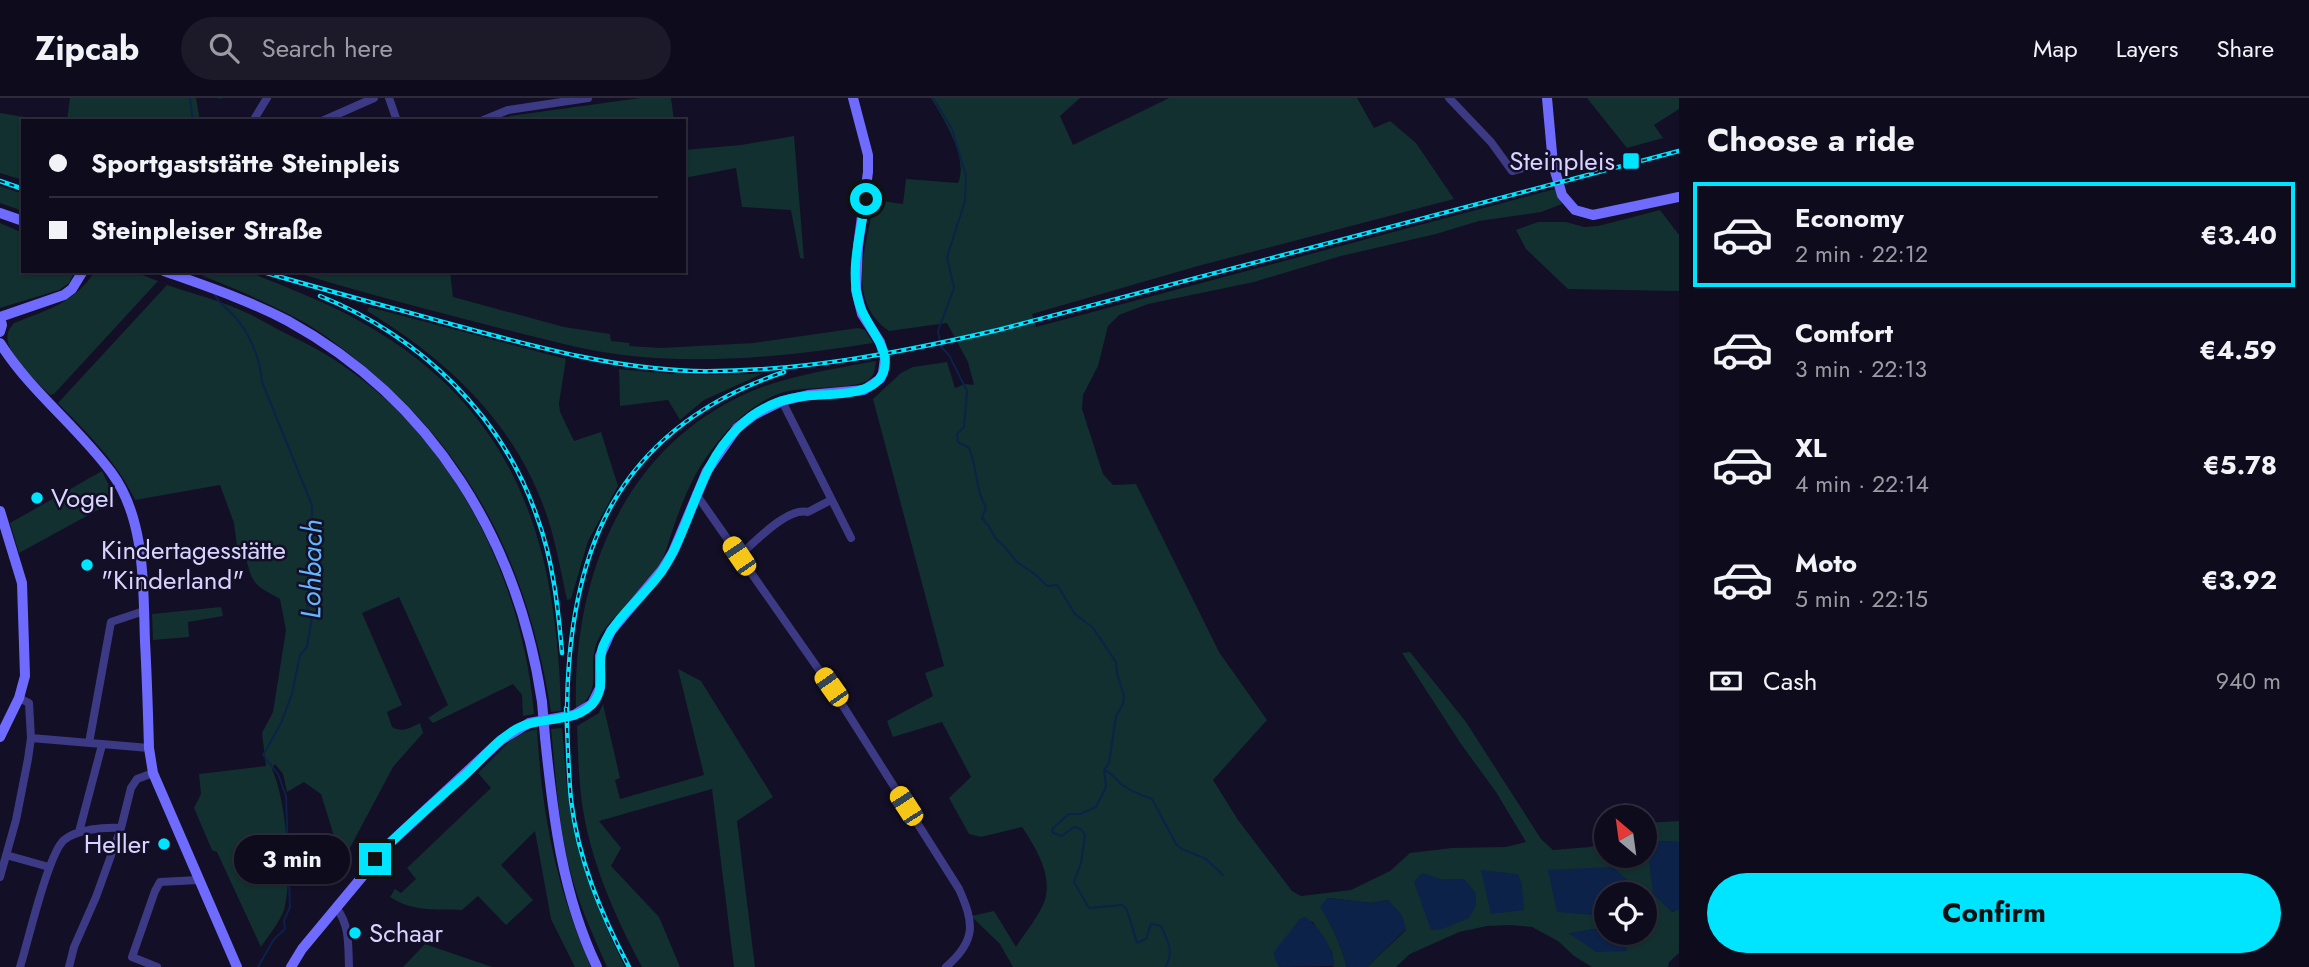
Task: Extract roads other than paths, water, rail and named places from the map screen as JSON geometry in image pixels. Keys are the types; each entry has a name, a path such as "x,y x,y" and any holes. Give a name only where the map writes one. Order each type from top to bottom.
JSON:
{"street":[{"path":"254,119 267,98"},
{"path":"327,119 374,98"},
{"path":"389,98 396,119"},
{"path":"486,119 508,110 588,98"},
{"path":"291,967 302,949 391,842 501,740 529,723 574,715 593,704 601,682 600,656 611,631 662,570 673,552 696,494 721,448 737,428 754,415 782,401 808,395 864,390 880,379 885,358 880,342 862,314 856,290 856,265 868,155 853,98"},
{"path":"1449,98 1491,142 1512,171 1552,161"},
{"path":"1547,98 1552,161 1562,195 1575,210 1593,215 1679,197"},
{"path":"0,213 21,220"},
{"path":"0,332 0,317 64,295 72,289 82,273"},
{"path":"169,273 237,298 288,321 344,358 386,392 426,434 467,489 496,543 530,634 542,702 552,807 561,861 577,916 597,967"},
{"path":"0,343 11,361 113,474 131,510 138,541 144,611 149,748 153,773 237,967"},
{"path":"782,401 851,538"},
{"path":"696,494 831,687 959,889 971,916 971,930 966,944 946,967"},
{"path":"739,556 784,518 800,510 808,512 831,500"},
{"path":"0,511 22,583 25,676 19,698 0,737"},
{"path":"89,743 111,622 144,611"},
{"path":"0,877 6,855 5,839 16,820 31,738 29,703 19,698"},
{"path":"31,738 149,748"},
{"path":"79,832 102,745"},
{"path":"69,967 79,931 96,897 121,828 134,782 153,773"},
{"path":"20,967 49,867 59,845 79,832 121,828"},
{"path":"6,855 49,867"},
{"path":"157,967 132,957 155,891 160,882 198,880"},
{"path":"337,909 347,929 349,967"}],"water":[{"path":"1657,841 1679,842 1679,909 1672,912 1657,898 1657,882 1652,882 1650,868 1657,868"},
{"path":"1613,868 1631,882 1594,882 1594,915 1557,912 1548,870"},
{"path":"1481,870 1518,874 1522,885 1524,910 1491,914"},
{"path":"1422,873 1441,879 1464,879 1476,893 1476,905 1469,918 1442,929 1431,930 1414,882"},
{"path":"1328,898 1371,903 1388,900 1402,915 1406,929 1367,967 1347,967 1336,936 1320,907"},
{"path":"1305,917 1325,939 1334,966 1282,967 1277,964 1274,954 1276,949 1300,919"},
{"path":"1594,929 1594,945 1626,945 1627,951 1596,952 1569,933"}],"waterway":[{"name":"Lohbach","path":"190,98 193,119"},
{"path":"933,98 952,129 966,176 965,201 947,257 954,288 938,331 941,347 949,355 967,391 964,427 957,434 958,442 969,448 972,455 980,494 986,507 982,518 996,539 1017,562 1047,586 1057,585 1075,614 1093,628 1116,662 1124,696 1116,716 1109,763 1104,770 1106,787 1096,807 1080,814 1069,814 1052,829 1053,833 1062,836 1074,827 1081,829 1085,835 1081,863 1074,882 1089,908 1122,905 1127,910 1137,943 1146,939 1151,924 1161,926 1170,952 1165,967"},
{"name":"Lohbach","path":"202,273 205,277"},
{"name":"Lohbach","path":"215,295 240,323 253,346 262,382 312,505 311,586 307,608 312,617 307,647 300,655 292,694 281,723 263,755 278,774 286,796 290,907 284,920 285,929 274,939 258,967"},
{"path":"1104,770 1128,789 1152,799 1176,844 1206,859 1223,875"}],"railway":[{"path":"267,273 484,333 602,361 693,371 770,369 885,354 998,330 1679,151"},
{"path":"0,181 21,188"},
{"path":"320,296 391,333 423,356 479,412 502,445 522,480 543,533 554,584 562,653"},
{"path":"567,717 569,657 577,601 591,550 612,504 642,462 679,427 726,396 784,372"},
{"path":"566,708 571,800 579,844 600,906 629,967"}],"place":[{"name":"Steinpleis","path":"1631,161"},
{"name":"Vogel","path":"37,498"},
{"name":"Kindertagesstätte \"Kinderland\"","path":"87,565"},
{"name":"Heller","path":"164,844"},
{"name":"Schaar","path":"355,933"}]}
